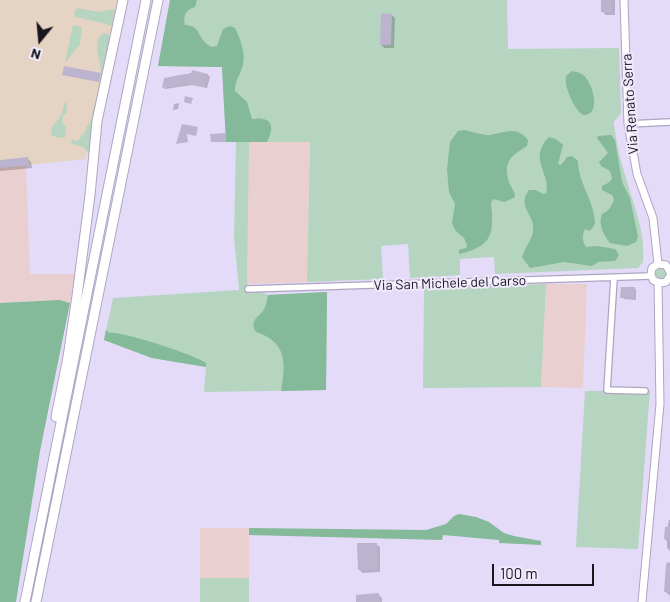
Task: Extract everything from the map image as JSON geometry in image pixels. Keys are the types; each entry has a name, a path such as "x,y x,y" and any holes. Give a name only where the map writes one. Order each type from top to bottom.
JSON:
{"highway":[{"path":"51,474 48,461 68,357 77,296 97,121 123,0"},
{"path":"25,602 146,0"},
{"path":"36,602 158,0"}],"street":[{"name":"Via Renato Serra","path":"624,0 628,124 637,174 653,218 658,264"},
{"path":"628,124 670,122"},
{"path":"670,272 666,266 658,264 652,268 651,276 658,283 664,283 670,276"},
{"name":"Via San Michele del Carso","path":"248,289 651,276"},
{"path":"614,278 607,390 645,391"},
{"path":"642,602 660,404 658,283"}],"shaded area":[{"path":"0,0 118,0 86,159 0,168"},
{"path":"248,142 310,142 307,282 247,284"},
{"path":"26,165 30,274 76,274 70,303 59,300 0,303 0,168"},
{"path":"546,284 587,284 583,388 541,387"},
{"path":"200,528 249,528 249,578 200,578"}],"green space":[{"path":"170,0 507,0 508,49 619,48 621,113 614,122 614,125 621,163 641,229 643,262 638,268 495,274 494,257 460,259 460,275 410,278 408,244 381,246 383,279 307,282 310,142 249,142 247,284 268,295 327,292 326,390 204,392 206,367 151,358 104,340 113,298 239,290 234,237 236,142 226,142 222,67 158,66"},
{"path":"170,0 197,0 195,7 186,14 184,19 185,25 195,28 211,47 217,46 223,29 230,26 235,28 241,42 244,58 235,91 247,102 252,119 264,119 270,123 271,131 267,142 226,142 222,67 158,66"},
{"path":"78,8 98,12 115,9 112,26 76,17 74,15 75,10"},
{"path":"73,25 82,27 80,44 65,63"},
{"path":"104,33 108,34 110,39 94,115 89,153 83,147 72,144 71,141 73,139 77,142 91,121 101,74 97,46 100,36"},
{"path":"572,71 582,74 590,84 594,105 589,114 583,115 576,108 570,97 566,76"},
{"path":"65,102 67,112 63,116 62,122 66,127 65,136 62,138 52,136 52,127 61,116"},
{"path":"465,130 486,135 513,131 523,135 528,140 527,146 513,156 508,164 507,175 515,197 505,202 493,199 491,203 492,223 489,237 479,247 459,254 459,250 466,248 467,245 452,223 455,204 449,192 447,169 450,142 458,131"},
{"path":"611,135 615,140 622,182 630,198 638,237 636,242 627,246 610,243 603,233 601,225 602,214 610,208 614,200 612,195 602,190 602,186 612,179 610,171 601,166 599,162 608,153 597,138 598,136"},
{"path":"549,137 556,139 563,145 558,164 561,165 567,157 572,156 578,161 595,224 590,231 585,229 583,234 586,247 597,246 615,249 619,255 615,261 598,262 592,266 564,262 530,268 522,257 533,231 532,221 525,206 526,196 529,190 536,190 543,194 546,193 547,186 540,160 540,152"},
{"path":"659,268 663,268 667,274 663,280 659,280 655,276 655,272"},
{"path":"546,284 541,387 423,388 424,288"},
{"path":"327,292 326,390 281,391 284,371 282,355 274,342 256,332 255,320 264,309 268,295"},
{"path":"59,300 70,303 40,451 16,602 0,602 0,303"},
{"path":"106,330 109,333 127,335 173,349 199,359 206,363 206,367 152,358 104,340"},
{"path":"650,390 638,549 576,547 585,391"},
{"path":"459,514 489,522 504,533 541,541 541,545 499,543 499,540 443,535 442,540 249,535 249,528 426,530 446,524"},
{"path":"200,578 249,578 249,602 200,602"}],"building":[{"path":"601,0 612,0 612,12 601,12"},
{"path":"381,13 392,14 391,45 380,45"},
{"path":"64,66 101,73 99,82 62,75"},
{"path":"192,70 208,74 205,87 189,84 162,88 164,78 191,73"},
{"path":"185,96 193,98 191,104 184,102"},
{"path":"182,124 198,127 196,136 187,134 188,142 176,144"},
{"path":"226,133 226,142 211,142 210,134"},
{"path":"28,157 29,165 0,168 0,160"},
{"path":"621,287 635,287 634,298 620,298"},
{"path":"665,527 670,527 670,540 664,539"},
{"path":"357,543 377,543 377,569 358,570"},
{"path":"666,564 670,565 670,592 664,592"},
{"path":"379,593 380,602 356,602 356,595"}]}
